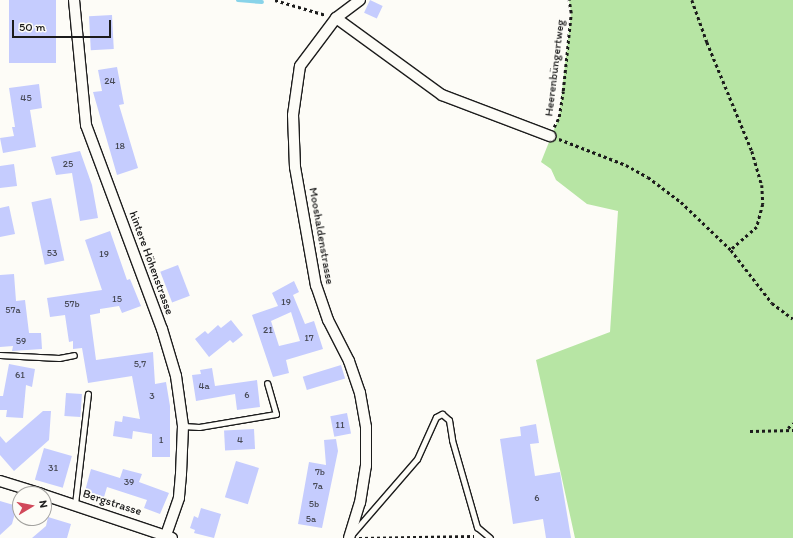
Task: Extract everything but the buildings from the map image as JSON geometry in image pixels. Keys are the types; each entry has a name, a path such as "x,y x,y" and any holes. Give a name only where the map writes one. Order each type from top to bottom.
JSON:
{"street":[{"name":"hintere Höhenstrasse","path":"74,0 86,125 162,329 176,376 183,426 180,498 168,537"},
{"name":"Mooshaldenstrasse","path":"349,538 360,503 366,466 366,427 360,394 349,361 328,320 314,280 295,167 293,115 300,66 336,18 360,0"},
{"path":"336,18 442,95 550,136"},
{"name":"Bergstrasse","path":"0,481 17,486"},
{"name":"Bergstrasse","path":"52,497 168,537"}],"lane":[{"path":"0,355 59,358 74,355"},
{"path":"183,426 199,427 276,414 267,383"},
{"path":"75,504 88,394"},
{"path":"349,538 365,522 417,459 436,417 442,414 449,420 452,440 477,527 490,538"}],"path":[{"path":"275,0 336,18"},
{"path":"692,0 707,42 752,151 762,185 763,204 757,227 730,250"},
{"name":"Heerenbüngertweg","path":"550,136 559,117 563,91 571,13 569,1"},
{"path":"550,136 626,165 648,177 681,202 730,250 772,303 793,319"},
{"path":"788,428 793,424"},
{"path":"750,431 788,428 793,430"},
{"path":"349,538 472,537 482,532"}],"green space":[{"path":"569,0 793,0 793,538 575,538 536,360 610,332 618,211 587,204 556,180 551,169 541,162 559,117 571,13"}],"waterway":[{"path":"238,0 262,2"}]}
